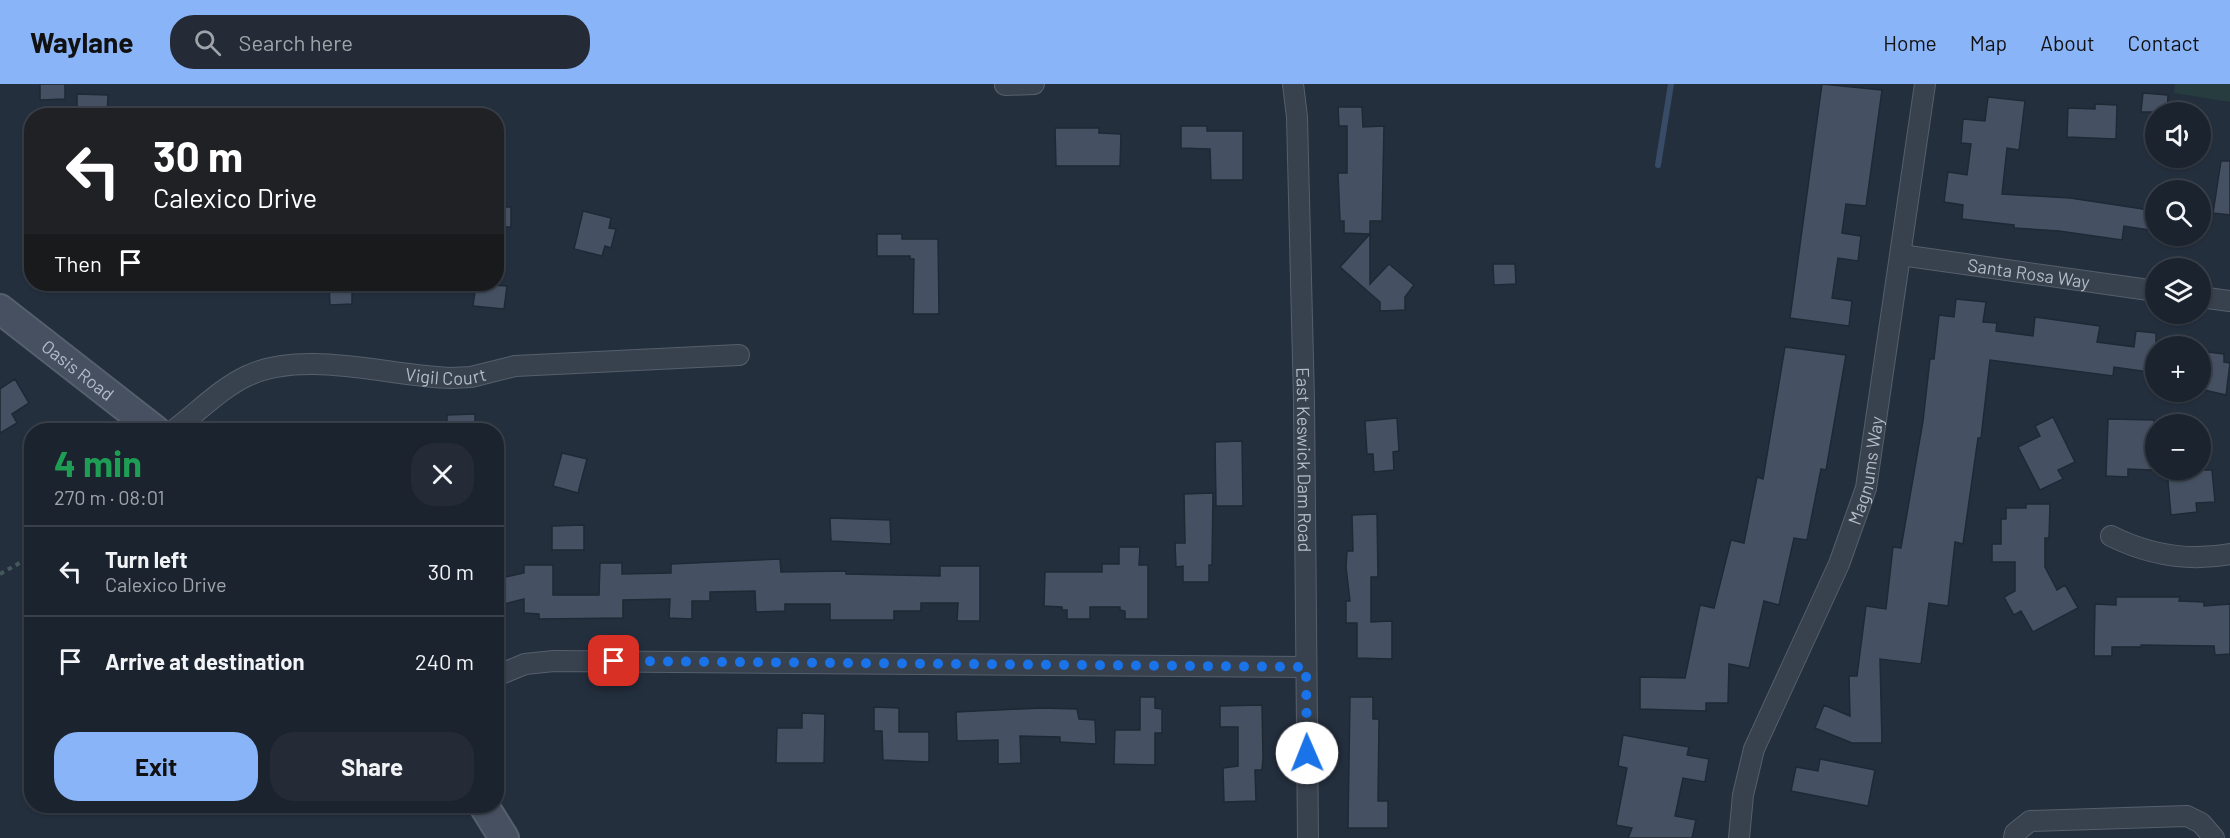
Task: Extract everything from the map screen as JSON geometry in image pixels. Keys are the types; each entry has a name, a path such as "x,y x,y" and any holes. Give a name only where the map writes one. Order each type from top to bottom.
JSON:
{"main road":[{"name":"Oasis Road","path":"0,309 146,423"},
{"path":"488,813 504,838"}],"street":[{"path":"1005,85 1034,84"},
{"name":"East Keswick Dam Road","path":"1293,84 1297,117 1304,401 1308,838"},
{"name":"Magnums Way","path":"1739,838 1743,795 1754,749 1839,564 1862,506 1877,425 1925,84"},
{"name":"Santa Rosa Way","path":"1901,255 2145,289"},
{"path":"2211,299 2230,302"},
{"name":"Vigil Court","path":"183,423 236,382 272,368 324,365 451,378 515,366 739,355"},
{"path":"2111,536 2139,550 2172,557 2207,557 2230,554"},
{"path":"504,672 518,665 554,661 1306,667"},
{"path":"2014,838 2015,833 2030,821 2187,816 2201,823 2214,838"}],"path":[{"path":"0,573 24,560"}],"green space":[{"path":"2175,84 2230,84 2230,102 2174,93"}],"building":[{"path":"40,84 65,84 65,99 40,100"},
{"path":"1822,84 1882,90 1866,206 1846,204 1842,233 1861,236 1858,261 1838,258 1832,298 1852,301 1849,326 1790,318"},
{"path":"2143,93 2168,95 2168,102 2145,102 2145,112 2141,112"},
{"path":"77,94 108,95 107,108 77,108"},
{"path":"1988,97 2025,101 2019,150 2007,148 2002,194 2070,198 2145,209 2145,229 2124,226 2122,240 2059,231 2014,228 2014,225 1962,219 1963,205 1944,202 1948,172 1967,175 1971,144 1961,143 1963,119 1985,121"},
{"path":"2095,104 2117,105 2116,139 2067,137 2068,108 2095,109"},
{"path":"1338,107 1362,107 1363,127 1384,126 1382,221 1370,221 1370,234 1344,233 1344,221 1340,221 1338,173 1347,173 1347,126 1339,126"},
{"path":"1181,126 1207,126 1207,131 1243,131 1243,180 1211,180 1210,149 1181,148"},
{"path":"1055,128 1099,128 1099,133 1121,134 1120,166 1056,166"},
{"path":"2221,161 2230,161 2230,215 2213,213"},
{"path":"504,207 511,207 511,227 504,227"},
{"path":"583,211 611,218 609,228 616,229 611,248 605,246 602,256 574,249"},
{"path":"877,234 902,234 902,239 938,239 939,314 913,314 914,259 910,259 910,256 877,256"},
{"path":"1370,234 1370,284 1389,264 1414,285 1405,297 1405,310 1380,311 1380,302 1340,267"},
{"path":"1493,264 1515,264 1516,284 1494,285"},
{"path":"504,286 507,286 504,309 473,306 475,291 504,291"},
{"path":"329,291 352,291 352,304 330,305"},
{"path":"1956,299 1986,302 1983,322 1997,323 1996,331 2033,336 2035,317 2100,326 2097,342 2134,347 2136,331 2156,333 2156,336 2145,336 2145,371 2114,367 2113,376 1990,360 1981,438 1978,438 1963,544 1955,542 1948,606 1929,603 1921,664 1880,659 1882,743 1852,743 1815,728 1824,705 1850,716 1849,676 1857,676 1866,606 1886,609 1893,547 1901,548 1923,421 1930,359 1934,359 1939,315 1954,317"},
{"path":"1785,347 1846,355 1826,470 1821,469 1807,540 1794,538 1779,605 1764,601 1749,668 1729,664 1728,703 1706,703 1706,711 1640,709 1640,677 1685,678 1700,605 1714,608 1731,540 1744,543 1757,477 1763,479"},
{"path":"2211,352 2224,354 2224,362 2230,363 2226,395 2211,392"},
{"path":"15,379 29,403 12,414 17,423 0,433 0,389"},
{"path":"475,414 475,423 447,423 447,415"},
{"path":"2053,417 2075,462 2058,470 2063,479 2040,490 2018,447 2040,436 2035,426"},
{"path":"1397,418 1399,451 1393,452 1394,470 1374,472 1373,454 1367,454 1365,421"},
{"path":"2108,419 2145,420 2145,470 2128,469 2128,477 2106,476"},
{"path":"1242,441 1243,506 1216,506 1215,442"},
{"path":"562,453 587,459 578,493 553,486"},
{"path":"2212,470 2215,502 2196,503 2197,512 2171,515 2168,480 2211,480"},
{"path":"1213,493 1212,565 1209,565 1209,582 1183,582 1183,566 1176,567 1175,543 1185,543 1184,494"},
{"path":"2026,504 2050,504 2049,538 2045,538 2045,567 2057,590 2065,585 2078,608 2033,632 2021,611 2014,615 2004,597 2015,591 2015,562 1992,562 1992,544 2001,544 2001,519 2006,519 2006,508 2026,508"},
{"path":"1377,514 1378,577 1371,577 1371,622 1392,621 1392,659 1357,658 1357,623 1346,623 1346,601 1350,601 1346,567 1347,551 1353,551 1352,515"},
{"path":"830,518 890,520 891,544 831,541"},
{"path":"584,525 584,550 552,550 552,526"},
{"path":"1119,547 1140,547 1139,565 1148,565 1148,619 1125,619 1125,611 1120,610 1120,607 1090,607 1090,619 1067,619 1067,610 1062,610 1062,607 1044,606 1045,572 1102,572 1102,564 1119,564"},
{"path":"780,559 781,572 846,571 846,574 940,576 940,566 980,566 980,621 957,621 958,603 921,603 921,611 894,611 894,620 830,620 830,604 785,604 785,611 756,612 755,591 710,592 710,601 692,601 692,619 669,618 670,599 623,600 623,618 539,619 539,614 524,613 524,599 504,604 504,577 524,573 524,565 553,565 553,595 599,595 600,563 622,563 622,574 671,573 671,564"},
{"path":"2116,597 2180,597 2179,601 2204,602 2204,606 2230,604 2230,654 2215,655 2214,646 2141,645 2141,647 2112,647 2112,656 2094,656 2095,604 2116,605"},
{"path":"1140,697 1155,697 1155,708 1162,709 1162,733 1155,733 1155,765 1114,764 1115,730 1140,730"},
{"path":"1350,697 1373,697 1373,719 1379,719 1378,801 1388,801 1388,828 1348,828"},
{"path":"1262,705 1263,758 1262,770 1255,770 1256,801 1224,802 1223,768 1238,766 1238,727 1220,727 1220,706"},
{"path":"874,707 899,708 899,732 929,732 929,762 883,760 882,731 874,731"},
{"path":"1041,708 1077,709 1079,719 1095,720 1096,744 1060,742 1060,737 1020,736 1021,763 998,764 998,740 957,741 956,712"},
{"path":"802,713 825,714 824,763 776,763 777,728 802,728"},
{"path":"1623,735 1689,747 1687,755 1709,759 1705,782 1683,778 1675,816 1696,820 1692,838 1628,838 1632,828 1616,825 1627,768 1618,766"},
{"path":"1820,759 1875,770 1868,806 1791,791 1796,767 1818,771"}],"waterway":[{"path":"1658,165 1671,84"}],"route":[{"path":"614,661 1306,667 1307,753"}]}
